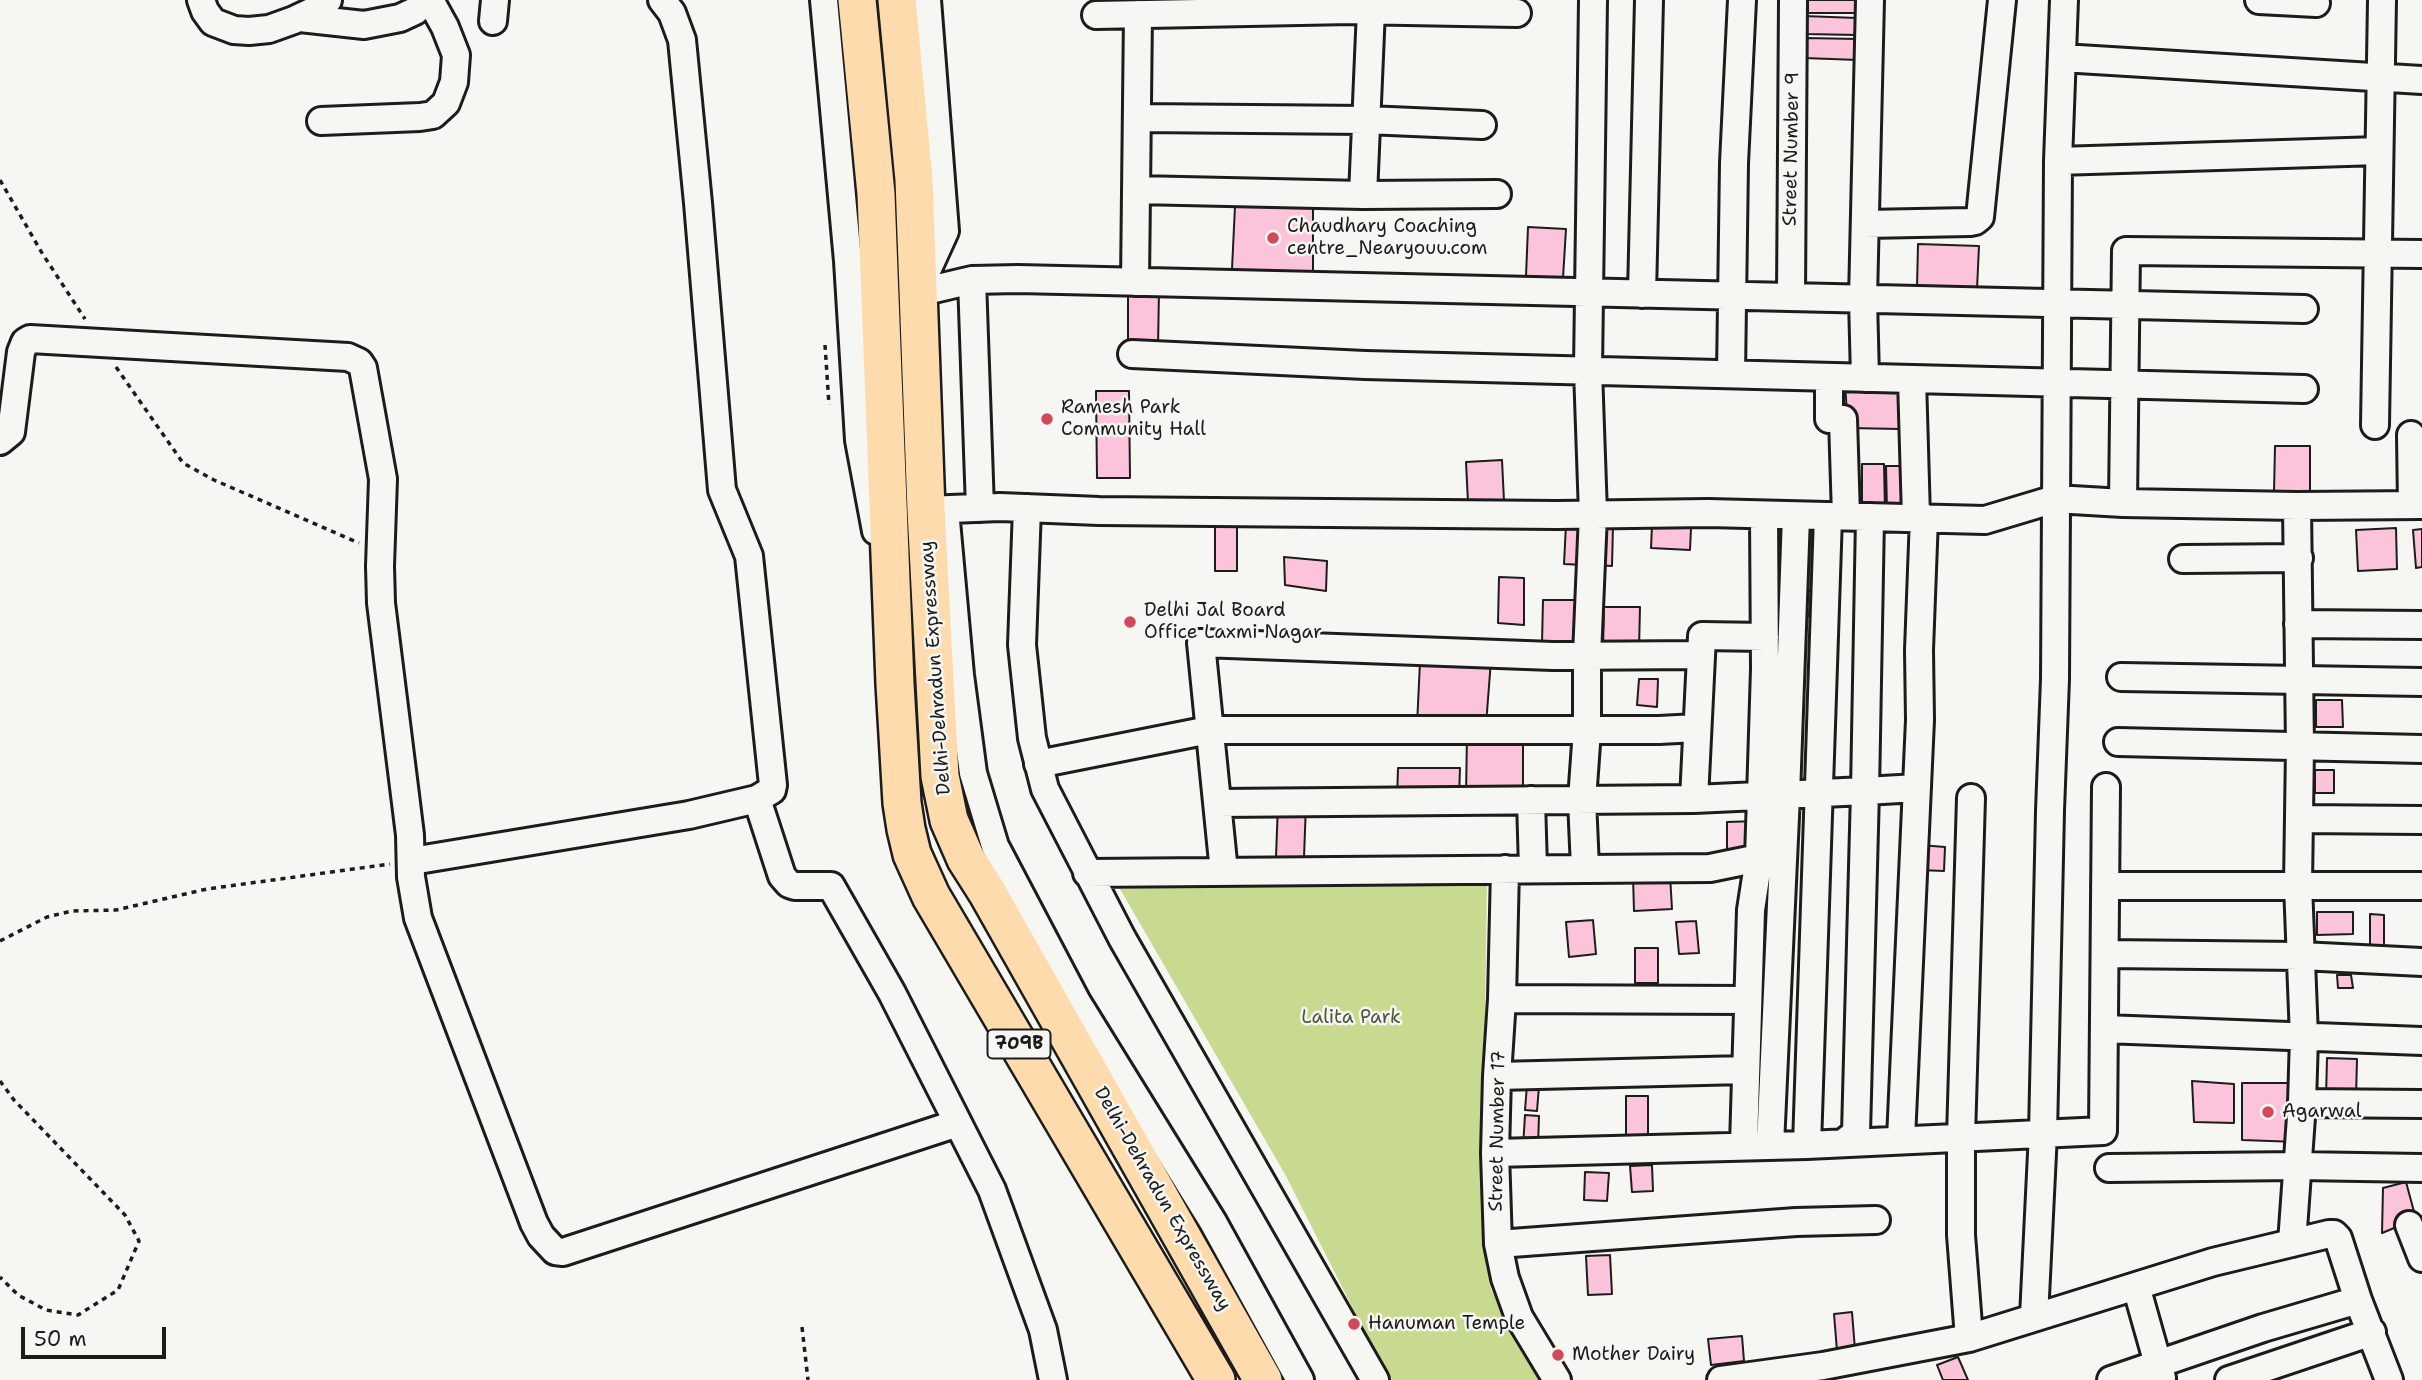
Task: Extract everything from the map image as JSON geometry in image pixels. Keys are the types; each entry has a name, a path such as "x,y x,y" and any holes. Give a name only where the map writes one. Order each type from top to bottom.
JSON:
{"highway":[{"name":"Delhi-Dehradun Expressway","path":"857,0 876,194 892,618 902,803 909,841 921,875 1216,1380"},
{"name":"Delhi-Dehradun Expressway","path":"897,0 914,180 917,293 936,510 940,776 946,809 957,841 1263,1380"}],"street":[{"path":"201,0 213,22 234,30 269,29 300,18 328,0"},
{"path":"300,18 364,25 400,18 415,11 428,0 445,27 456,55 454,82 446,103 433,115 321,121"},
{"path":"412,861 689,815 757,799 772,790 751,571 745,544 722,490 682,40 673,13 662,0"},
{"path":"824,0 848,261 859,440 892,618"},
{"path":"917,293 945,231 928,0"},
{"path":"1586,869 1582,800 1587,730 1593,514 1588,370 1593,0"},
{"path":"1642,294 1649,0"},
{"path":"1731,374 1734,163 1742,0"},
{"name":"Street Number 9","path":"1791,297 1793,0"},
{"path":"1866,378 1863,299 1870,0"},
{"path":"1865,224 1969,222 1980,217 2002,0"},
{"path":"2034,1317 2043,1133 2055,679 2058,161 2064,0"},
{"path":"2259,0 2316,3"},
{"path":"2375,425 2382,0"},
{"path":"1358,7 1367,120 1363,195"},
{"path":"1096,15 1358,7 1517,13"},
{"path":"1135,282 1138,14"},
{"path":"2062,58 2422,80"},
{"path":"1138,118 1367,120 1482,125"},
{"path":"2058,161 2379,151"},
{"path":"1137,190 1363,195 1497,194"},
{"path":"2123,503 2126,251 2422,254"},
{"path":"917,293 972,280 2304,309"},
{"path":"972,280 980,508"},
{"path":"0,441 8,437 13,423 21,352 30,339 348,357 359,362 363,368 383,479 381,603 412,861 411,877 418,918 534,1223 541,1236 555,1251 563,1252 958,1123"},
{"path":"1132,354 1366,365 2304,389"},
{"path":"1829,377 1829,419 1843,419 1865,792 1856,1133 1843,1143"},
{"path":"1901,1139 1917,788 1920,517 1912,379"},
{"path":"1300,1380 1213,1222 1077,1002 995,846 973,773 936,510 1027,508 1099,511 1708,513 1985,520 2055,499 2297,506 2417,505 2411,435"},
{"path":"2292,1243 2304,1037 2298,885 2300,747 2297,506"},
{"path":"1027,508 1021,646 1026,696 1045,789 1122,938 1375,1380"},
{"path":"1757,1145 1745,1070 1751,910 1759,858 1774,796 1765,637 1764,515"},
{"path":"1757,1145 1774,796 1796,516"},
{"path":"1807,1145 1819,793 1848,516"},
{"path":"2183,559 2299,558"},
{"path":"2298,624 2422,625"},
{"path":"1694,799 1702,635 1765,637"},
{"path":"1224,872 1202,643 1587,656 1701,655"},
{"path":"2121,677 2422,682"},
{"path":"1038,764 1209,730 1698,728"},
{"path":"2118,743 2422,749"},
{"path":"1494,1153 1807,1145 2103,1131 2106,787"},
{"path":"1218,803 1694,799 1917,788"},
{"path":"1969,1338 1961,1235 1961,1136 1971,798"},
{"path":"757,799 782,876 795,886 827,886 833,889 876,962 992,1190 1043,1329 1053,1380"},
{"path":"1531,800 1533,869"},
{"path":"2299,820 2422,820"},
{"path":"1087,873 1710,868 1759,858"},
{"name":"Street Number 17","path":"1505,869 1503,999 1494,1153 1498,1244 1505,1278 1519,1317 1557,1380"},
{"path":"2105,886 2422,886"},
{"path":"2105,954 2301,956 2422,962"},
{"path":"1503,999 1747,1000"},
{"path":"2104,1029 2422,1041"},
{"path":"1497,1076 1745,1070"},
{"path":"2302,1103 2422,1104"},
{"path":"2109,1168 2422,1168"},
{"path":"1498,1244 1796,1222 1876,1220"},
{"path":"2409,1226 2422,1258"},
{"path":"1721,1380 1823,1366 1875,1368 2213,1262 2334,1234 2338,1238 2358,1300 2389,1380"},
{"path":"2136,1286 2160,1372"},
{"path":"2111,1380 2160,1372 2263,1328 2358,1300"},
{"path":"2229,1380 2372,1332"}],"path":[{"path":"0,180 42,253 100,343 183,463 214,480 380,552"},
{"path":"825,345 829,405"},
{"path":"0,941 47,917 72,911 116,910 207,889 412,861"},
{"path":"0,1081 14,1100 125,1215 139,1241 118,1290 78,1315 46,1310 18,1295 0,1277"},
{"path":"802,1327 808,1380"}],"green space":[{"name":"Lalita Park","path":"1487,877 1483,1164 1491,1289 1540,1380 1389,1380 1286,1176 1120,889"}],"building":[{"path":"1808,0 1860,0 1860,13 1808,13"},
{"path":"1804,16 1857,18 1857,35 1804,34"},
{"path":"1804,38 1859,39 1858,60 1804,58"},
{"name":"Chaudhary Coaching centre_Nearyouu.com","path":"1235,206 1313,206 1313,276 1232,269"},
{"path":"1528,227 1566,229 1563,278 1526,276"},
{"path":"1918,244 1979,246 1977,289 1917,287"},
{"path":"1128,290 1159,290 1158,348 1128,348"},
{"path":"1845,384 1902,386 1900,429 1848,428"},
{"path":"1096,391 1129,391 1130,478 1097,478"},
{"path":"2275,446 2310,446 2310,492 2274,492"},
{"path":"1502,460 1504,501 1468,503 1466,462"},
{"path":"1862,464 1884,464 1885,511 1862,511"},
{"path":"1886,466 1907,466 1908,510 1887,511"},
{"path":"1215,523 1237,523 1237,571 1215,571"},
{"path":"1566,524 1586,525 1584,565 1564,564"},
{"path":"1595,525 1613,526 1612,566 1594,565"},
{"path":"1652,525 1691,528 1690,550 1651,548"},
{"path":"2396,528 2397,569 2358,571 2356,530"},
{"path":"2422,529 2422,567 2416,568 2413,530"},
{"path":"1284,557 1327,561 1326,591 1285,585"},
{"path":"1499,577 1524,578 1524,625 1498,623"},
{"path":"1775,589 1811,591 1809,616 1773,614"},
{"path":"1543,600 1576,600 1575,643 1542,643"},
{"path":"1604,607 1640,607 1639,650 1603,650"},
{"path":"1491,660 1486,725 1417,725 1420,662"},
{"path":"1639,679 1658,679 1657,707 1637,705"},
{"path":"2316,700 2342,700 2343,727 2316,727"},
{"path":"1467,732 1523,735 1523,800 1466,798"},
{"path":"1398,768 1460,768 1459,798 1397,799"},
{"path":"2315,770 2334,770 2334,793 2315,793"},
{"path":"1278,803 1306,804 1304,857 1276,857"},
{"path":"1758,821 1756,850 1727,851 1727,822"},
{"path":"1920,845 1945,847 1944,871 1919,870"},
{"path":"1670,875 1672,909 1634,911 1633,877"},
{"path":"2317,912 2353,912 2353,934 2317,935"},
{"path":"2370,914 2384,915 2384,950 2370,950"},
{"path":"1593,920 1596,954 1569,957 1566,922"},
{"path":"1696,921 1699,953 1679,954 1676,922"},
{"path":"1635,948 1658,948 1658,983 1635,983"},
{"path":"2337,975 2351,975 2353,988 2338,988"},
{"path":"2327,1058 2357,1059 2356,1098 2326,1098"},
{"path":"2192,1081 2234,1084 2234,1123 2194,1122"},
{"name":"Agarwal","path":"2242,1083 2288,1083 2298,1142 2242,1140"},
{"path":"1527,1085 1539,1086 1537,1111 1525,1110"},
{"path":"1626,1096 1648,1096 1648,1147 1626,1147"},
{"path":"1525,1115 1539,1116 1538,1147 1523,1147"},
{"path":"1652,1165 1653,1191 1632,1192 1630,1166"},
{"path":"1585,1172 1609,1173 1607,1201 1584,1200"},
{"path":"2406,1182 2416,1219 2382,1233 2383,1188"},
{"path":"1610,1255 1612,1294 1588,1295 1586,1256"},
{"path":"1852,1312 1855,1350 1837,1351 1834,1314"},
{"path":"1742,1336 1744,1361 1711,1365 1708,1339"},
{"path":"1958,1357 1968,1380 1943,1380 1937,1365"}],"place":[{"name":"Chaudhary Coaching centre_Nearyouu.com","path":"1273,238"},
{"name":"Ramesh Park Community Hall","path":"1047,419"},
{"name":"Delhi Jal Board Office Laxmi Nagar","path":"1130,622"},
{"name":"Agarwal","path":"2268,1112"},
{"name":"Hanuman Temple","path":"1354,1324"},
{"name":"Mother Dairy","path":"1558,1355"}]}
